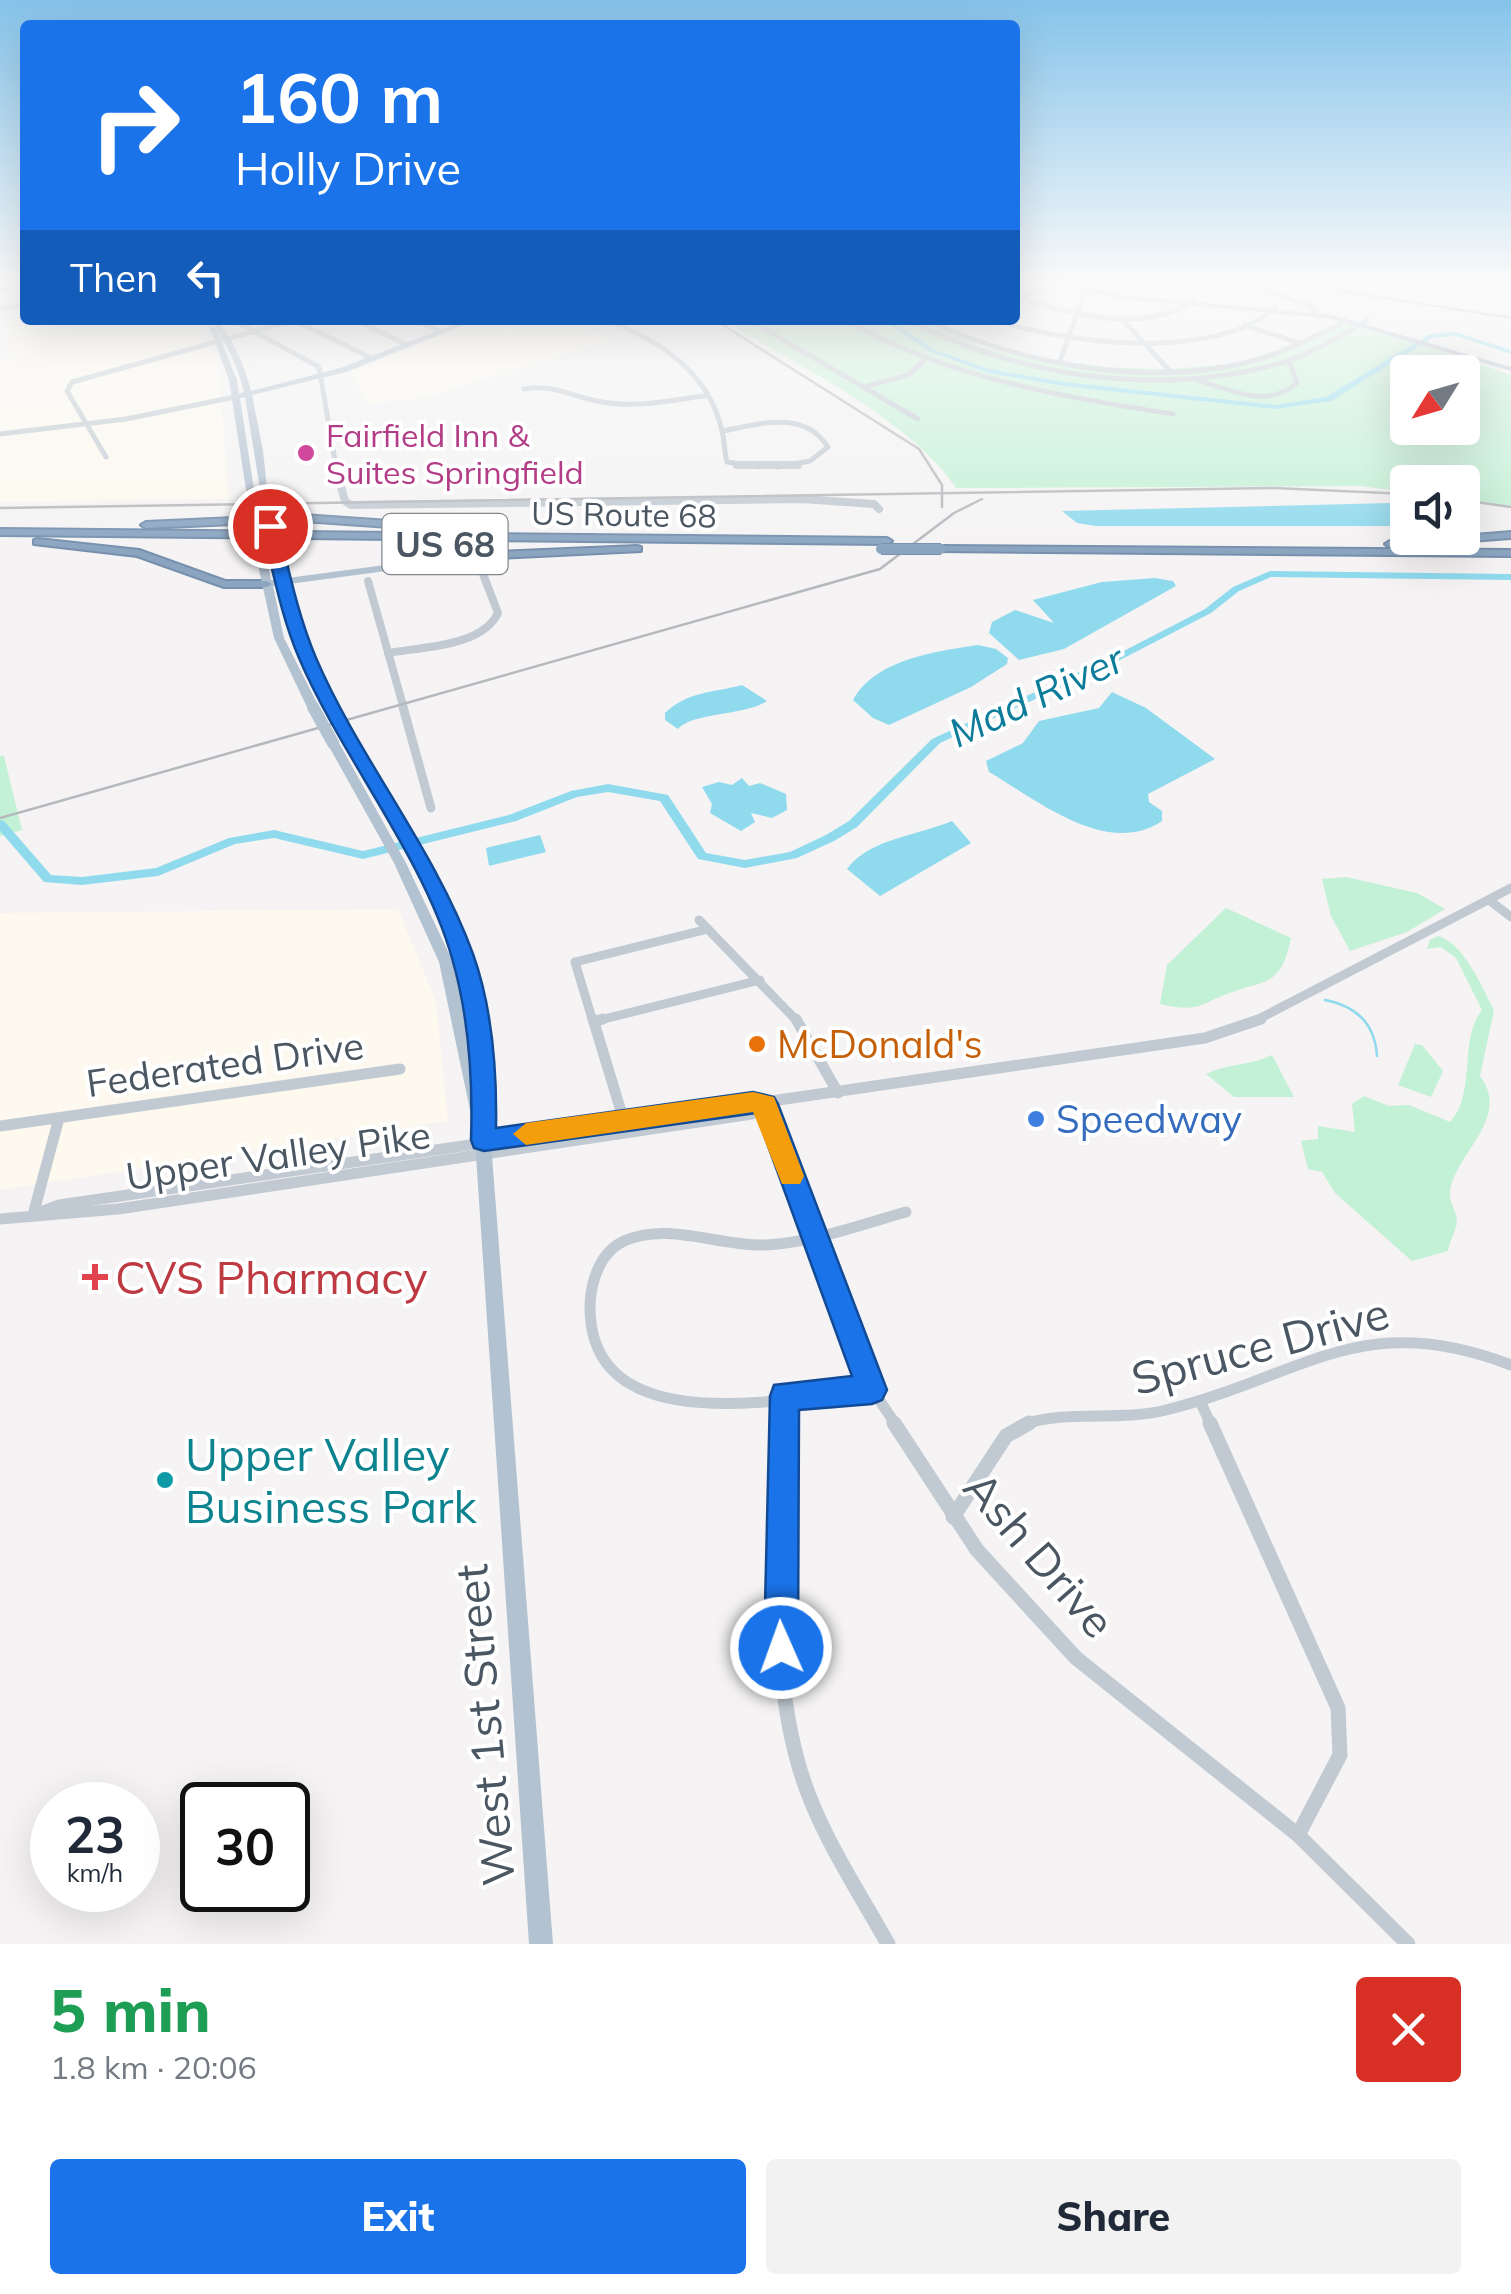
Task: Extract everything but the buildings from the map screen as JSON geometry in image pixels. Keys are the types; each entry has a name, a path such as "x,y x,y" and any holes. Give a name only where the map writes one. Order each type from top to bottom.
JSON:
{"highway":[{"path":"2,535 269,518 586,538"},
{"path":"2,535 126,550 224,584 267,584"},
{"name":"US Route 68","path":"2,535 586,538 884,545"},
{"name":"US Route 68","path":"2,535 692,547 884,545"},
{"path":"1339,546 1511,536"},
{"name":"US 68","path":"884,545 1511,554"},
{"name":"US 68","path":"944,546 1511,546"},
{"path":"476,556 692,547"}],"main road":[{"name":"West 1st Street","path":"230,369 260,551 279,638 400,864 446,962 484,1148"},
{"name":"West 1st Street","path":"235,369 246,394 275,552 299,638 417,858 464,959 485,1076 484,1148 541,1944"},
{"path":"235,397 344,369"},
{"path":"292,384 324,388"},
{"path":"267,584 476,556"}],"street":[{"path":"106,457 67,392 76,379 114,369"},
{"path":"317,369 324,388 328,440 345,501 354,506 802,499 874,504 879,509"},
{"path":"685,369 722,430 725,460 737,465 804,463 819,458 828,448 819,434 799,422 722,430"},
{"path":"832,369 918,419"},
{"path":"863,387 916,369"},
{"path":"948,369 1040,394 1172,414"},
{"path":"1060,369 1177,377 1234,369"},
{"path":"1164,369 1171,369"},
{"path":"1168,369 1177,377 1250,394 1278,396 1297,383 1291,369"},
{"path":"524,389 562,386 589,400 611,404 704,396"},
{"path":"0,434 87,425 235,397"},
{"path":"74,426 82,417"},
{"path":"388,653 471,637 492,626 498,613 476,556"},
{"path":"368,581 432,808"},
{"name":"Upper Valley Pike","path":"0,1219 118,1209 484,1148 625,1119 753,1102 765,1104 1166,1046 1231,1032 1511,888"},
{"path":"1489,900 1511,917"},
{"path":"699,920 816,1042 838,1093"},
{"path":"558,1144 565,1139 612,1132 625,1119 575,962 708,929"},
{"path":"596,1021 760,980"},
{"name":"Federated Drive","path":"0,1126 400,1069"},
{"name":"Upper Valley Pike","path":"484,1148 558,1144 752,1114 765,1104"},
{"name":"Ash Drive","path":"765,1104 872,1390 953,1517 1007,1586 1076,1658 1298,1835 1408,1944"},
{"name":"Federated Drive","path":"33,1214 60,1118"},
{"path":"872,1390 670,1401 632,1391 611,1376 598,1356 590,1330 590,1296 604,1258 636,1236 657,1234 753,1246 813,1237 906,1212"},
{"name":"Spruce Drive","path":"953,1517 982,1478 1000,1441 1015,1428 1036,1420 1129,1417 1200,1402 1348,1350 1397,1340 1459,1346 1511,1364"},
{"path":"784,1396 786,1490 779,1600 790,1732 808,1788 888,1944"},
{"path":"1200,1402 1338,1708 1340,1755 1298,1835"}],"shaded area":[{"path":"0,369 219,369 229,499 0,502"},
{"path":"357,369 519,369 422,398 369,404 349,372"},
{"path":"398,909 436,1002 448,1121 0,1190 0,913"}],"green space":[{"path":"806,369 1390,369 1390,445 1480,445 1480,369 1493,369 1511,375 1511,506 1480,501 1480,465 1390,465 1390,490 1360,486 956,488 911,439"},
{"path":"0,756 4,756 22,830 0,836"},
{"path":"1346,877 1417,893 1445,909 1407,932 1350,951 1331,916 1322,879"},
{"path":"1226,908 1291,938 1282,966 1270,979 1201,1005 1181,1008 1160,1004 1167,965"},
{"path":"1438,936 1464,956 1494,1010 1480,1076 1490,1106 1480,1134 1450,1190 1457,1221 1448,1251 1412,1261 1335,1193 1322,1172 1308,1169 1301,1141 1318,1139 1318,1126 1355,1132 1352,1104 1364,1096 1389,1106 1409,1105 1450,1122 1463,1096 1471,1036 1482,1010 1456,958 1441,947 1427,949 1430,940"},
{"path":"1415,1044 1422,1045 1443,1071 1431,1097 1398,1085"},
{"path":"1272,1055 1294,1097 1234,1097 1206,1074 1256,1061"}],"water":[{"path":"1390,503 1390,526 1096,526 1077,523 1062,511"},
{"path":"1155,578 1173,581 1176,586 1064,649 1019,660 989,633 992,622 1015,610 1054,623 1033,600 1102,582"},
{"path":"978,645 996,649 1008,658 1007,664 971,687 889,725 873,718 853,700 875,675 891,667 926,654"},
{"path":"742,685 767,701 695,720 678,729 665,720 665,713 683,700"},
{"path":"1112,692 1146,708 1215,759 1148,794 1149,802 1162,811 1162,821 1141,831 1096,829 1050,810 989,772 986,761 1023,743 1039,721 1099,708"},
{"path":"742,778 749,786 760,783 786,794 787,810 772,818 751,813 755,822 741,831 710,813 712,804 702,787 719,782 732,785"},
{"path":"952,821 971,843 880,896 847,869 881,844"},
{"path":"540,835 546,852 489,866 486,848"}],"waterway":[{"path":"982,369 1064,384 1275,407 1328,399 1377,369"},
{"name":"Mad River","path":"0,824 48,879 82,881 158,872 233,841 274,834 363,855 512,818 575,794 608,788 664,798 702,856 745,864 793,855 830,838 853,824 936,741 1119,657 1208,611 1236,589 1270,574 1511,577"},
{"path":"1325,1000 1362,1018 1372,1034 1377,1056"}],"railway":[{"path":"792,369 919,449 942,485 942,493"},
{"path":"942,493 1274,488 1390,493"},
{"path":"0,508 942,493"},
{"path":"942,493 942,507"},
{"path":"0,818 880,569 954,513 982,499"},
{"path":"1480,503 1511,507"}],"slow traffic":[{"path":"526,1134 753,1102 765,1104 791,1176"}],"place":[{"name":"Fairfield Inn & Suites Springfield","path":"306,453"},
{"name":"McDonald's","path":"757,1044"},
{"name":"Speedway","path":"1036,1119"},
{"name":"CVS Pharmacy","path":"95,1277"},
{"name":"Upper Valley Business Park","path":"165,1480"}],"route":[{"path":"270,526 291,614 309,662 445,911 464,959 485,1076 484,1140 753,1102 765,1104 872,1390 784,1396 781,1648"}]}
